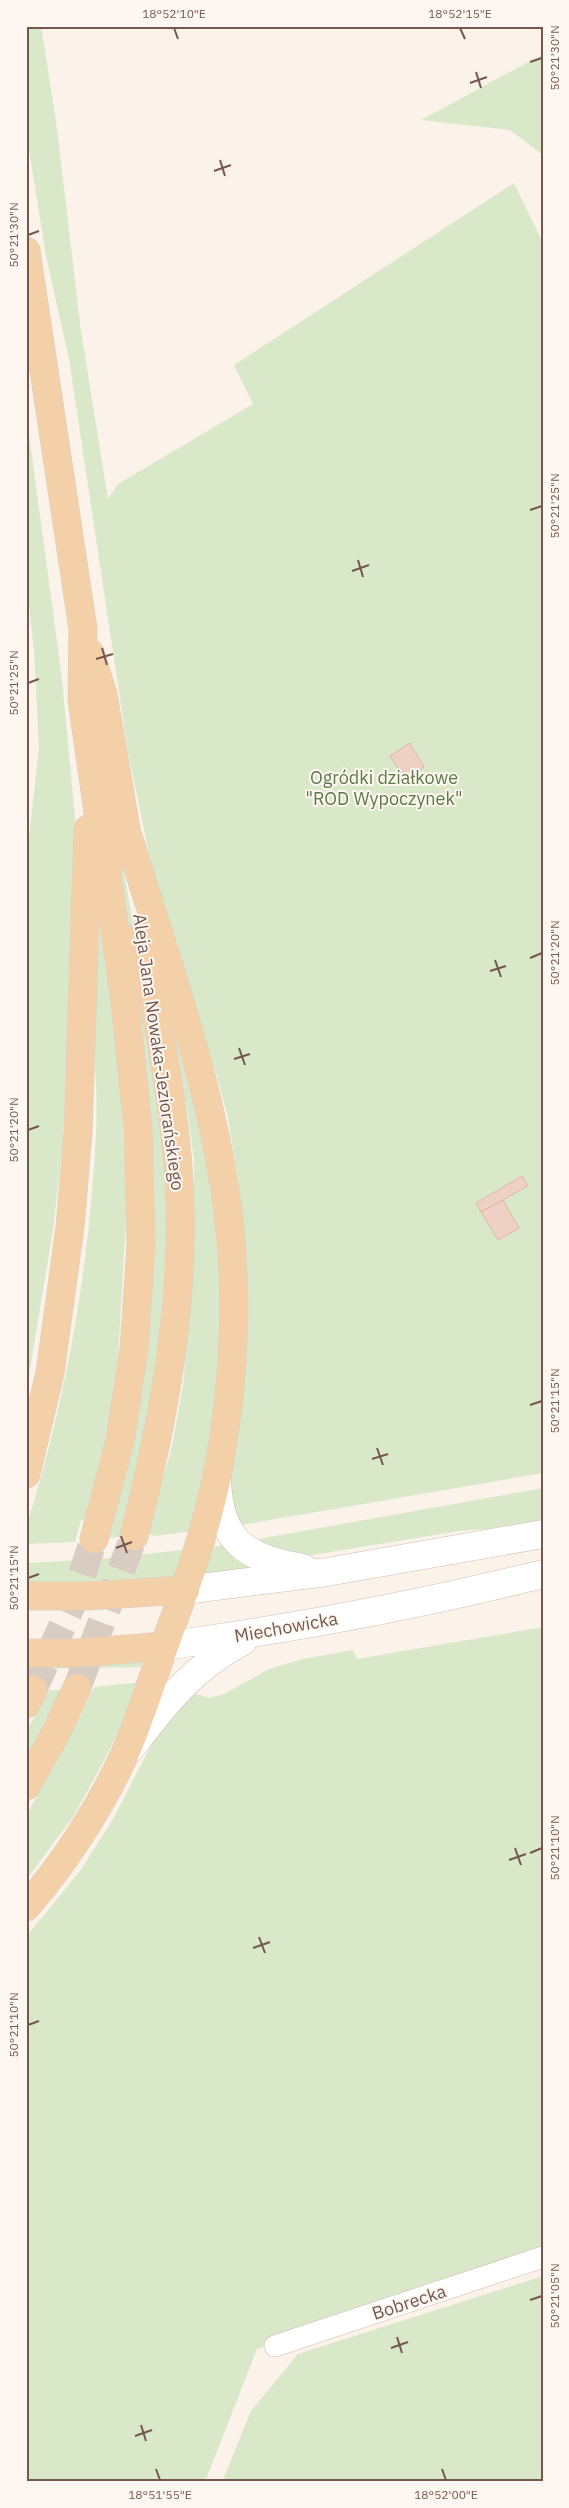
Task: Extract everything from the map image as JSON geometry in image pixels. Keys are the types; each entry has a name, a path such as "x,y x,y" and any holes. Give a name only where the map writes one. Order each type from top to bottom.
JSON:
{"main road":[{"name":"Aleja Jana Nowaka-Jeziorańskiego","path":"26,252 83,629 103,694 128,839 168,1094 179,1180 179,1239 175,1320 166,1391 153,1464 134,1536"},
{"name":"Aleja Jana Nowaka-Jeziorańskiego","path":"83,629 82,700 125,1000 138,1129 141,1195 141,1254 134,1349 120,1441 94,1539"},
{"path":"26,1474 50,1373 70,1227 78,1123 88,748"},
{"path":"26,1907 91,1818 122,1759 185,1590 217,1476 231,1372 233,1320 229,1224 222,1168 195,1056 128,839"},
{"path":"217,1476 218,1502 221,1515 238,1543 268,1561 327,1572"},
{"path":"26,1596 87,1596 185,1590 327,1572 543,1534"},
{"name":"Miechowicka","path":"26,1653 78,1653 164,1646 419,1603 543,1574"},
{"path":"122,1759 170,1698 210,1660 243,1641 308,1622"},
{"path":"26,1786 56,1733 77,1688"}],"street":[{"name":"Bobrecka","path":"274,2346 543,2257"}],"green space":[{"name":"Ogródki działkowe \"ROD Wypoczynek\"","path":"26,26 41,26 56,121 81,331 108,499 118,484 253,404 234,365 514,183 543,243 543,1473 235,1526 225,1504 232,1470 244,1386 245,1237 239,1184 227,1113 150,859 128,752 69,359 46,256 26,131"},
{"path":"543,54 543,155 510,130 421,120"},
{"path":"26,412 62,679 76,828 63,1141 53,1230 26,1393 26,863 39,748 34,650 26,580"},
{"path":"119,864 123,865 154,1041 167,1192 166,1264 155,1388 122,1537 103,1538 132,1442 148,1353 155,1246 146,1066"},
{"path":"102,885 121,1088 127,1202 117,1375 108,1436 86,1520 81,1520 75,1542 26,1544 26,1528 53,1431 74,1332 88,1232 96,1120 94,1033 97,904 98,886"},
{"path":"165,1001 204,1121 224,1283 214,1433 194,1531 155,1536 148,1534 172,1446 183,1386 194,1262 194,1160 187,1109"},
{"path":"543,1488 543,1525 459,1531 300,1557 247,1541"},
{"path":"230,1544 263,1566 200,1577 206,1548"},
{"path":"191,1549 179,1579 26,1587 26,1563 102,1559"},
{"path":"543,1627 543,2254 257,2349 205,2482 26,2482 26,1937 80,1871 113,1819 154,1740 191,1693 211,1698 226,1693 269,1669 303,1659 353,1650 357,1659"},
{"path":"147,1659 148,1667 26,1669 26,1663"},
{"path":"142,1682 107,1755 73,1817 26,1880 26,1816 78,1721 94,1687"},
{"path":"49,1690 64,1690 26,1761 26,1732"},
{"path":"543,2276 543,2482 222,2482 251,2411 298,2354"}],"building":[{"path":"410,743 424,767 405,780 390,756"},
{"path":"522,1176 528,1186 481,1212 476,1203"},
{"path":"503,1200 519,1228 498,1240 481,1212"}],"tunnel":[{"path":"77,1688 134,1536"},
{"path":"33,1690 71,1607 94,1539"}]}
